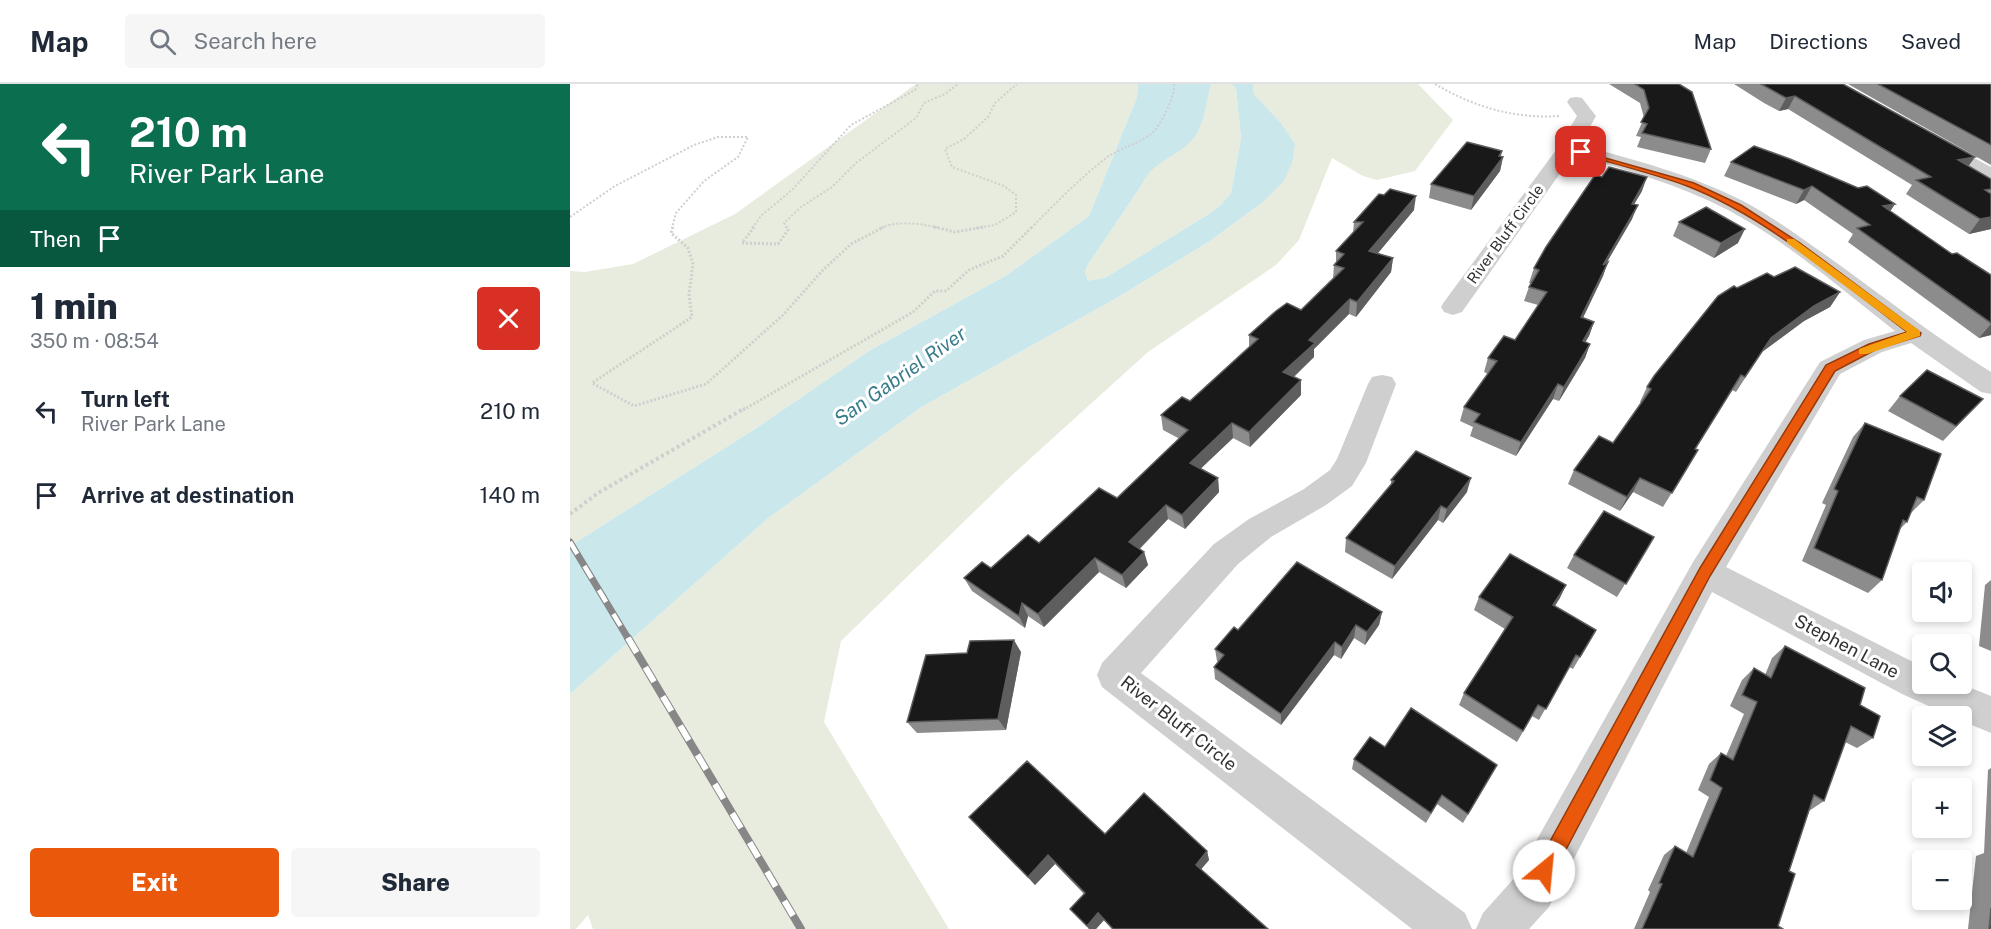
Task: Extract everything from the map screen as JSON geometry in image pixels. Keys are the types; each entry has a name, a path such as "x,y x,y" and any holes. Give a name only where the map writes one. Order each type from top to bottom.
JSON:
{"street":[{"name":"River Bluff Circle","path":"1453,307 1568,148 1587,116 1570,109"},
{"path":"1921,135 1991,174"},
{"path":"1568,148 1690,184 1738,207 1797,245 1991,385"},
{"path":"1499,929 1533,891 1705,572 1830,368 1873,346 1916,333"},
{"name":"River Bluff Circle","path":"1382,384 1351,464 1341,478 1315,497 1260,528 1226,554 1115,675 1449,929"},
{"name":"Stephen Lane","path":"1705,572 1915,682 1991,715"}],"path":[{"path":"918,84 915,90 851,125 830,145 792,190 762,215 742,243 778,244 788,230 784,224 801,207 832,187 856,163 916,118 924,103 945,94 958,84"},
{"path":"570,217 615,186 694,145 718,137 748,137 738,157 704,181 676,213 671,233 688,248 693,264 689,295 692,317 592,383 634,406 706,384 783,315 823,270 851,244 888,225 927,225 955,232 995,225 1016,212 1016,195 1004,186 952,167 945,149 964,139 988,117 994,104 1017,84"},
{"path":"570,514 598,493 913,312 935,291 946,291 969,270 1003,255 1071,188 1108,157 1153,133 1169,106 1175,88 1174,84"},
{"path":"1435,84 1471,103 1503,114 1534,117 1570,109"}],"shaded area":[{"path":"916,84 1138,84 1137,97 1089,216 1007,275 869,351 755,429 570,546 570,271 585,272 633,264 735,214"},
{"path":"1211,84 1232,84 1236,89 1241,138 1231,193 1212,212 1105,278 1088,282 1085,272 1087,266 1141,186 1146,174 1154,165 1198,131"},
{"path":"1253,84 1418,84 1453,120 1415,171 1377,180 1363,176 1332,158 1299,240 1276,265 1148,352 1011,476 841,641 824,722 949,929 593,929 588,915 576,929 570,929 570,694 767,519 920,408 1120,296 1210,241 1263,202 1280,122 1254,94"}],"water":[{"name":"San Gabriel River","path":"1138,84 1211,84 1198,131 1186,146 1161,162 1146,176 1087,266 1085,272 1088,281 1105,278 1212,212 1231,193 1241,138 1236,89 1232,84 1253,84 1254,94 1280,122 1295,144 1292,163 1283,182 1263,202 1210,241 1120,296 920,408 767,519 570,694 570,546 755,429 869,351 1007,275 1089,216 1137,97"}],"building":[{"path":"1635,84 1679,84 1692,92 1711,149 1642,133 1647,124 1641,122 1649,108 1644,90"},
{"path":"1761,84 1843,84 1975,157 1958,160 1991,179 1991,189 1985,190 1991,194 1991,217 1980,219 1916,180 1931,177 1795,96 1786,98"},
{"path":"1878,84 1991,84 1991,145"},
{"path":"1467,142 1502,151 1499,156 1503,157 1474,196 1431,184"},
{"path":"1754,146 1858,188 1867,186 1895,204 1883,206 1952,254 1957,253 1991,275 1991,323 1857,228 1870,225 1812,186 1804,190 1731,162"},
{"path":"1609,167 1647,177 1632,204 1638,205 1603,265 1608,262 1581,317 1594,322 1583,341 1590,344 1564,387 1558,384 1521,442 1474,422 1480,414 1464,407 1497,361 1488,358 1504,336 1515,340 1547,292 1529,287 1539,270 1534,268 1546,247 1595,175 1602,177"},
{"path":"1390,189 1416,196 1369,251 1393,258 1357,302 1350,299 1309,340 1315,343 1283,372 1301,380 1249,432 1232,423 1190,463 1218,478 1182,515 1166,505 1129,542 1144,552 1122,575 1095,558 1038,614 1022,603 1019,616 964,578 982,562 991,568 1028,535 1039,543 1099,488 1117,498 1188,430 1161,415 1182,397 1190,401 1258,339 1249,335 1276,311 1287,303 1301,310 1344,268 1334,265 1344,254 1336,251 1363,222 1354,222 1379,194 1384,195"},
{"path":"1706,207 1745,229 1721,243 1679,222"},
{"path":"1795,267 1840,292 1814,306 1771,338 1745,377 1741,375 1695,449 1698,450 1672,493 1640,478 1627,497 1574,470 1599,436 1613,443 1651,389 1647,387 1654,376 1718,296 1734,286 1737,288 1767,273 1774,277"},
{"path":"1927,370 1983,399 1956,426 1900,396"},
{"path":"1865,423 1941,454 1924,500 1917,497 1907,522 1903,520 1882,580 1814,548 1838,491 1834,489"},
{"path":"1416,451 1471,478 1447,509 1441,506 1395,566 1346,538"},
{"path":"1604,511 1654,537 1626,584 1574,555"},
{"path":"1510,554 1566,585 1553,605 1596,630 1580,657 1576,655 1546,709 1538,705 1523,731 1464,693 1513,617 1479,597"},
{"path":"1297,562 1382,612 1367,632 1356,625 1342,647 1335,642 1281,714 1214,667 1224,655 1215,649 1234,627 1238,630"},
{"path":"1014,640 998,719 907,722 926,655 967,653 970,641"},
{"path":"1785,646 1865,688 1860,705 1880,716 1873,738 1851,726 1824,801 1814,795 1789,871 1795,874 1778,926 1783,929 1642,929 1662,884 1659,883 1675,846 1693,857 1722,788 1710,780 1721,753 1733,760 1757,702 1742,695 1754,668 1771,678"},
{"path":"1411,708 1497,765 1468,814 1442,795 1431,813 1354,759 1370,737 1385,747"},
{"path":"1027,761 1105,834 1144,793 1207,851 1196,865 1268,929 1113,929 1098,913 1087,926 1070,909 1085,893 1048,855 1028,877 969,817"}],"railway":[{"path":"570,542 629,640"},
{"path":"628,638 801,929"}],"slow traffic":[{"path":"1790,241 1916,333 1863,351"}],"route":[{"path":"1544,871 1705,572 1830,368 1873,346 1916,333 1797,245 1738,207 1690,184 1581,152"}]}
